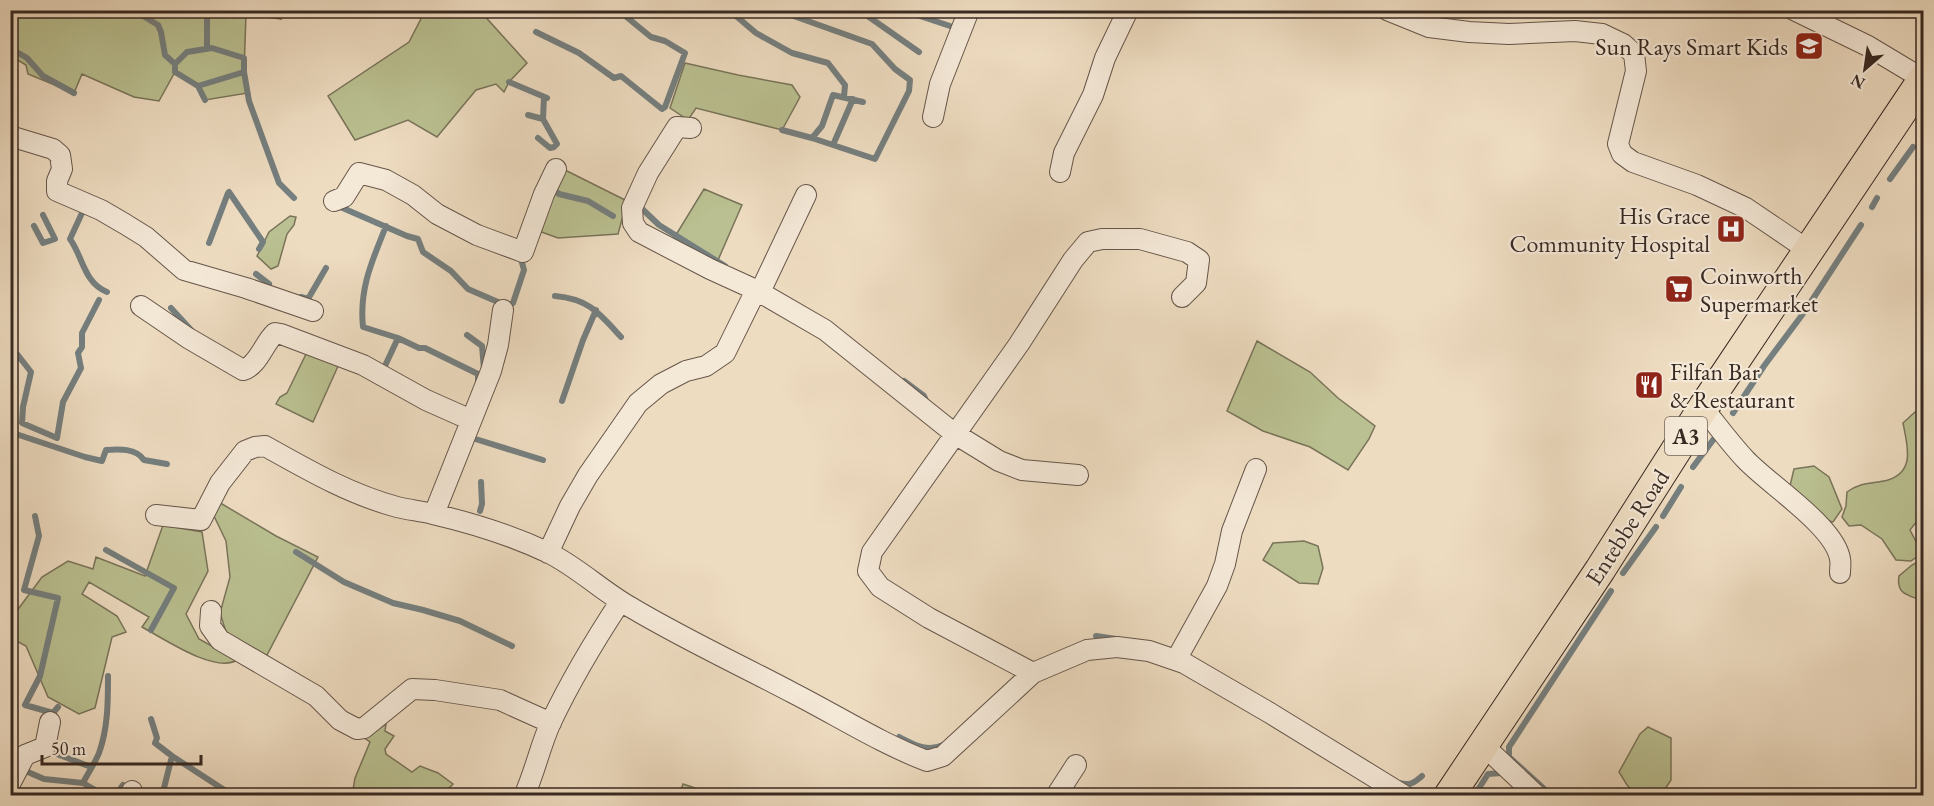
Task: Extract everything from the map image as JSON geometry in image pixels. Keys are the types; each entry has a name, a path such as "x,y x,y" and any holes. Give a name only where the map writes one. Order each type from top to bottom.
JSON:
{"main road":[{"name":"Entebbe Road","path":"1449,795 1600,570 1703,408 1923,78"}],"street":[{"path":"933,117 940,84 969,10"},
{"path":"1060,172 1064,153 1093,96 1105,58 1128,10"},
{"path":"1387,10 1429,27 1509,34 1575,31 1602,34 1623,44 1634,54 1636,71 1618,144 1622,154 1633,162 1697,185 1746,208 1808,250"},
{"path":"1794,10 1868,46 1923,78"},
{"path":"691,128 677,127 648,173 632,208 633,223 639,232 710,270 758,291 825,330 955,434 999,461 1022,470 1078,475"},
{"path":"10,136 53,149 60,155 62,169 57,181 57,191 113,216 146,237 184,270 313,311"},
{"path":"334,201 344,197 359,173 386,180 412,195 437,214 477,235 523,252 544,194 556,169"},
{"path":"548,553 570,506 588,475 638,404 661,384 686,371 706,366 725,353 806,195"},
{"path":"1033,673 929,618 880,587 867,572 872,552 1088,242 1102,239 1140,239 1186,252 1199,260 1196,283 1182,297"},
{"path":"141,306 188,338 243,370 253,364 275,333 281,333 363,364 426,400 471,420"},
{"path":"434,514 490,371 498,345 503,310"},
{"path":"1703,408 1743,458 1810,516 1831,539 1840,557 1840,573"},
{"path":"156,515 201,520 220,483 245,451 265,446 330,482 364,496 494,531 548,553 574,567 620,602 676,633 895,748 927,762 943,756 1033,673 1087,650 1117,647 1149,651 1184,663 1405,795"},
{"path":"1176,660 1216,586 1225,564 1232,531 1256,469"},
{"path":"524,795 551,723 574,679 620,602"},
{"path":"211,611 210,626 220,640 316,696 340,720 357,729 363,728 386,712 412,689 435,690 500,700 551,723"},
{"path":"10,784 25,755 45,747 50,722"},
{"path":"1483,745 1537,795"},
{"path":"1056,795 1076,765"}],"green space":[{"path":"275,10 281,19 246,14 244,72 248,93 205,100 198,86 175,72 159,101 134,97 82,74 74,93 28,74 26,65 11,56 11,11"},
{"path":"475,10 481,12 527,63 509,82 504,92 496,84 476,90 437,137 408,120 355,140 328,96 409,42 425,11"},
{"path":"685,63 792,85 800,97 782,130 696,108 688,120 670,108"},
{"path":"563,169 627,201 618,234 558,238 536,230"},
{"path":"704,189 742,205 715,267 671,243"},
{"path":"290,216 296,217 294,225 287,234 278,266 271,269 257,256 269,232"},
{"path":"1257,341 1310,372 1338,398 1375,426 1348,470 1310,447 1263,431 1227,411"},
{"path":"308,350 339,364 313,422 276,404 280,397 287,393"},
{"path":"1915,412 1923,414 1923,500 1921,516 1910,530 1922,553 1911,561 1896,560 1882,539 1861,525 1849,526 1842,517 1847,492 1862,485 1888,480 1903,470 1908,456 1903,423"},
{"path":"1814,466 1829,477 1842,509 1833,522 1820,519 1789,490 1794,469"},
{"path":"217,501 276,536 318,557 266,657 227,635 220,613 230,577 226,541 213,514"},
{"path":"163,525 202,532 208,571 186,614 199,639 237,660 227,663 216,662 203,659 175,646 142,627 149,617 89,582 82,594 117,616 126,632 112,637 95,708 79,714 48,697 26,646 11,638 13,616 42,577 68,561 93,569 96,557 145,576"},
{"path":"1304,541 1318,546 1323,568 1318,584 1299,583 1263,560 1273,543"},
{"path":"1923,559 1923,601 1902,591 1899,576"},
{"path":"386,724 385,731 394,736 385,749 386,754 412,772 420,766 438,773 453,784 442,795 352,796 355,778 370,742 363,737"},
{"path":"1648,727 1671,738 1671,780 1661,795 1636,795 1619,772 1640,734"},
{"path":"683,784 716,795 679,795"}],"waterway":[{"path":"139,10 140,14 158,25 165,55 175,64 175,72 198,86 205,100"},
{"path":"204,10 207,15 207,49"},
{"path":"536,32 579,53 614,78 621,76 662,109 665,107 685,53 665,41 651,37 618,10"},
{"path":"729,10 756,33 792,53 828,63 845,85 844,97"},
{"path":"777,10 872,44 895,69 910,80 909,91 875,159 782,130"},
{"path":"859,10 919,52"},
{"path":"902,10 950,26"},
{"path":"10,48 27,58 43,76 74,93"},
{"path":"175,64 187,52 212,48 244,58 244,72 198,86"},
{"path":"244,72 249,101 279,183 294,198"},
{"path":"509,82 547,98"},
{"path":"812,138 822,126 833,95 863,102"},
{"path":"528,115 543,119 544,97"},
{"path":"833,145 853,99"},
{"path":"538,138 550,148 557,144 543,119"},
{"path":"1890,179 1913,147"},
{"path":"551,188 559,194 588,201 613,216"},
{"path":"229,192 263,242 259,249"},
{"path":"209,243 228,193"},
{"path":"1872,207 1877,198"},
{"path":"638,205 659,225 725,266"},
{"path":"338,206 418,239 423,252 451,271 468,289 507,306 513,303 524,270 521,259"},
{"path":"82,213 70,239 93,282 107,292"},
{"path":"34,226 43,243 55,239 43,215"},
{"path":"1733,413 1805,311 1861,225"},
{"path":"386,226 365,288 363,327 398,338 419,348 425,348 478,374 478,386"},
{"path":"301,297 308,299 326,268"},
{"path":"256,274 269,284"},
{"path":"555,296 577,300 585,304 599,314 621,337"},
{"path":"10,353 17,354 31,372 22,423 57,438 63,402 81,368 78,353 82,347 82,333 99,300"},
{"path":"171,308 192,331"},
{"path":"562,401 596,310"},
{"path":"467,335 482,346 484,369"},
{"path":"389,371 384,368 398,338"},
{"path":"904,381 924,396 928,405"},
{"path":"10,432 102,461 106,450 122,450 137,453 144,460 167,464"},
{"path":"1693,467 1716,436"},
{"path":"469,437 543,460"},
{"path":"480,511 481,482"},
{"path":"1663,516 1681,487"},
{"path":"35,516 39,536 24,590 58,598 40,676 25,705 53,713 58,707"},
{"path":"1623,573 1656,527"},
{"path":"106,550 174,588 151,630"},
{"path":"296,552 344,582 393,603 460,621 512,646"},
{"path":"1552,796 1509,757 1509,747 1611,591"},
{"path":"1096,636 1116,639"},
{"path":"21,769 44,779 83,783 96,760 104,734 108,705 108,676"},
{"path":"151,719 157,738 155,743 229,793"},
{"path":"899,737 926,748 943,745"},
{"path":"57,754 91,767"},
{"path":"162,796 172,756"},
{"path":"1474,796 1488,774 1501,773"},
{"path":"1399,783 1412,783 1422,776"},
{"path":"83,783 106,796"},
{"path":"115,796 123,785"}],"place":[{"name":"Sun Rays Smart Kids","path":"1809,46"},
{"name":"His Grace Community Hospital","path":"1731,229"},
{"name":"Coinworth Supermarket","path":"1679,289"},
{"name":"Filfan Bar & Restaurant","path":"1649,385"}]}
